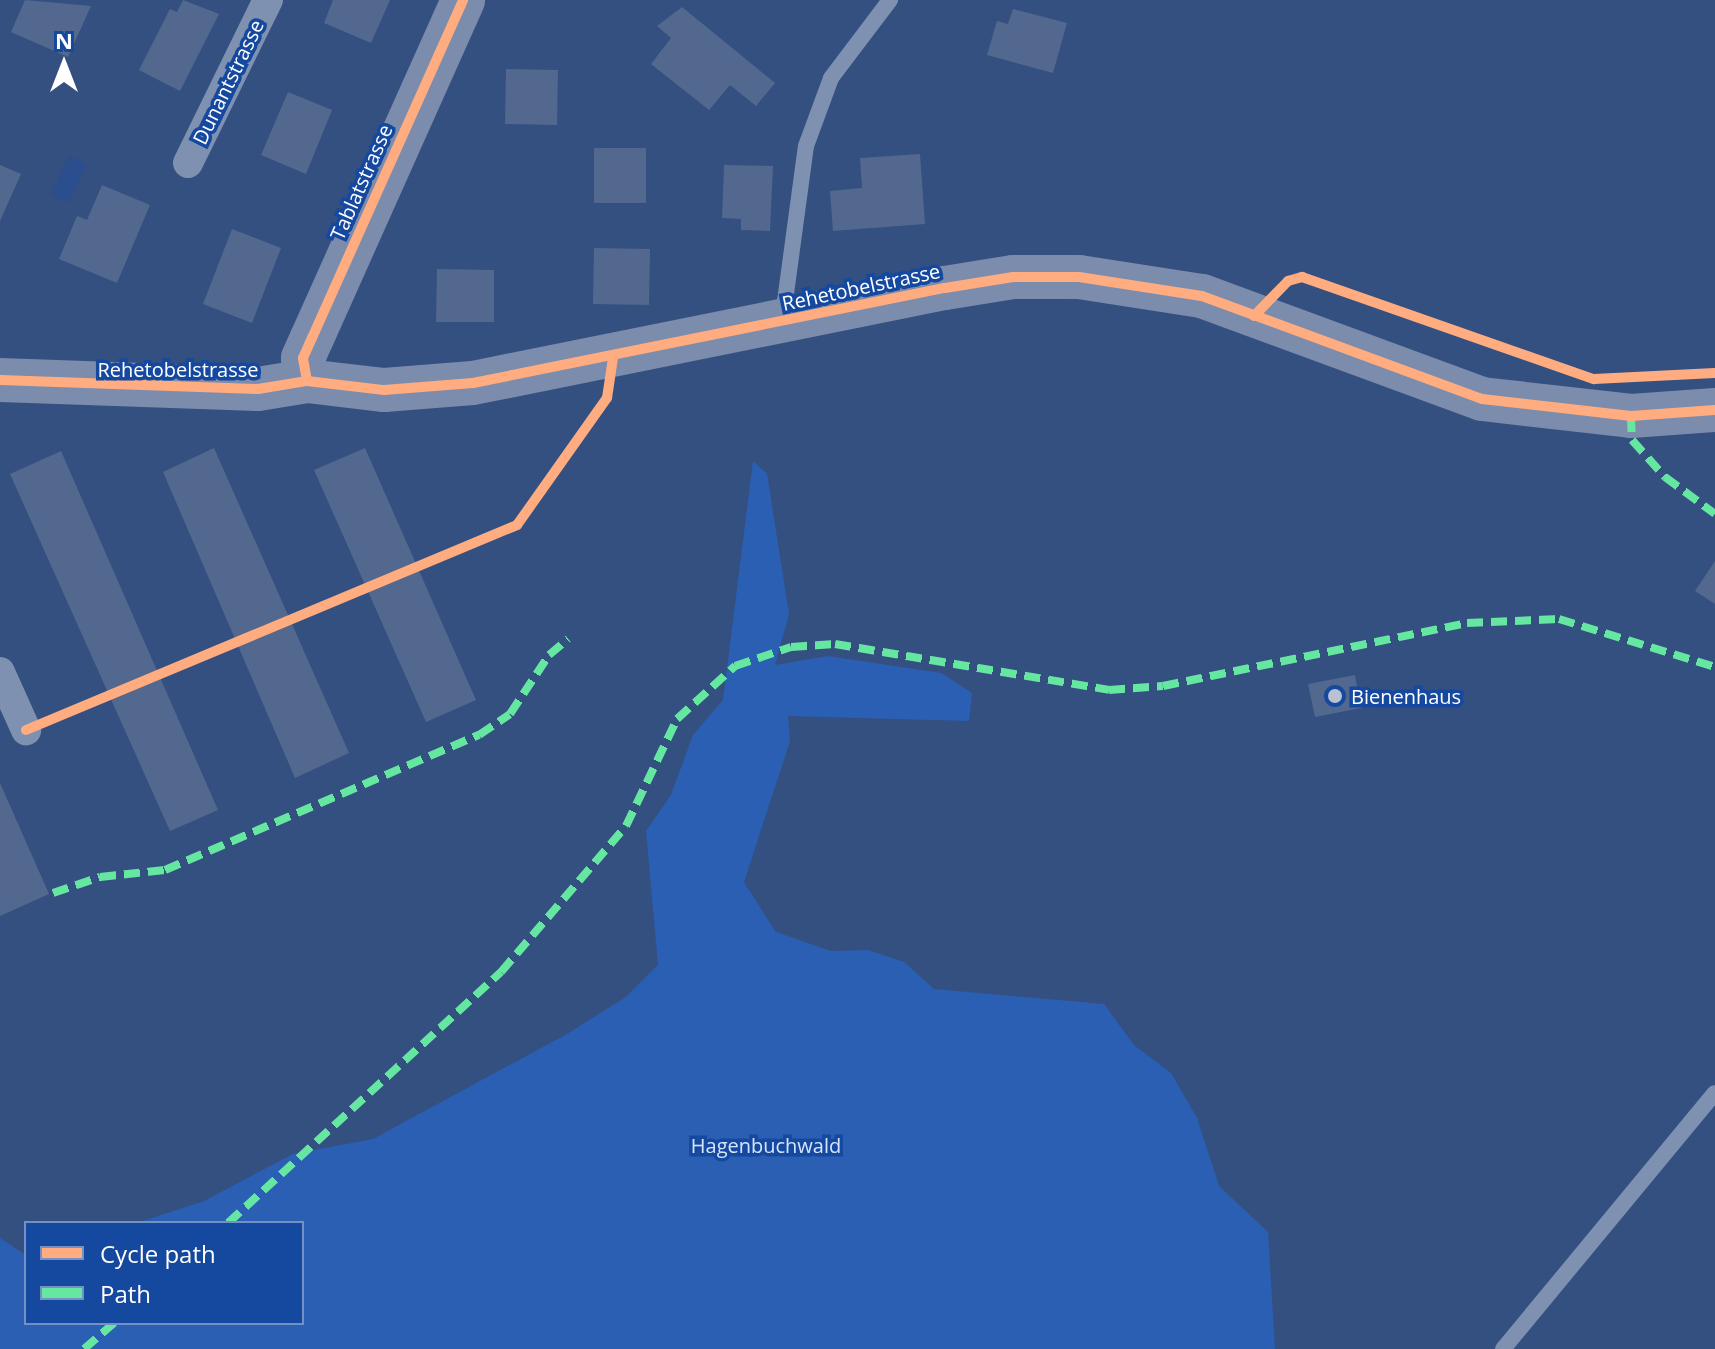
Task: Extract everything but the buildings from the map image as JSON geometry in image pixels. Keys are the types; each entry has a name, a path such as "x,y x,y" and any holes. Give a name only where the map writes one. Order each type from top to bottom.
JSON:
{"street":[{"name":"Dunantstrasse","path":"188,163 268,0"},
{"name":"Tablatstrasse","path":"307,381 303,358 463,0"},
{"name":"Rehetobelstrasse","path":"0,380 258,389 307,381 348,390 473,383 1013,277 1079,277 1202,296 1482,399 1631,416 1715,410"},
{"path":"0,672 26,730"}],"lane":[{"path":"792,320 785,301 806,146 831,78 890,0"},
{"path":"1503,1349 1715,1093"}],"green space":[{"name":"Hagenbuchwald","path":"753,461 767,474 789,614 775,665 828,656 941,673 972,693 969,721 788,716 790,741 744,882 776,932 831,951 868,950 904,962 934,989 1104,1004 1134,1045 1171,1073 1197,1118 1219,1186 1268,1232 1275,1349 0,1349 0,1238 24,1254 24,1325 304,1325 304,1221 143,1221 204,1201 293,1154 373,1139 567,1034 626,997 658,965 646,831 671,795 693,735 723,700"}],"shaded area":[{"path":"69,156 87,164 68,203 51,195"}],"marked path":[{"path":"1631,416 1632,440 1665,477 1715,514"},
{"path":"230,1221 501,972 626,826 677,719 735,666 791,647 835,644 1109,690 1163,686 1467,623 1559,619 1715,667"},
{"path":"53,893 100,877 165,870 479,735 510,714 549,655 568,639"},
{"path":"84,1349 112,1325"}],"cycle path":[{"path":"307,381 303,358 463,0"},
{"path":"0,380 258,389 307,381 384,390 473,383 945,288 1013,277 1079,277 1202,296 1482,399 1631,416 1715,410"},
{"path":"1254,316 1288,281 1302,277 1594,379 1715,373"},
{"path":"26,730 517,525 607,398 613,358"}],"place":[{"name":"Bienenhaus","path":"1335,696"}]}
